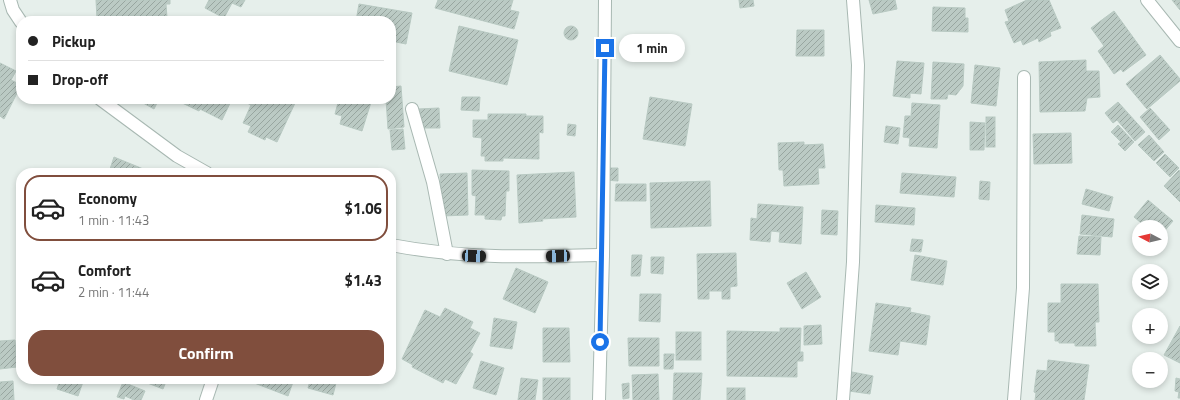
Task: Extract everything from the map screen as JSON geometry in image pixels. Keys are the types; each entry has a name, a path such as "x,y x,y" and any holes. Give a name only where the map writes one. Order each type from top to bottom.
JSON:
{"street":[{"path":"10,0 13,10 17,16"},
{"path":"599,400 603,255 605,0"},
{"path":"843,400 853,262 858,65 853,0"},
{"path":"1147,0 1180,41"},
{"path":"1014,400 1022,288 1024,77"},
{"path":"107,104 177,156 198,168"},
{"path":"412,109 433,182 447,254"},
{"path":"396,247 447,254 514,258 603,255"},
{"path":"206,400 211,384"}],"building":[{"path":"96,0 170,0 170,4 166,4 167,16 97,16"},
{"path":"209,0 245,0 241,7 232,3 225,16 220,16 205,8"},
{"path":"438,0 513,0 510,10 519,12 514,29 435,8"},
{"path":"739,0 753,0 754,6 740,8"},
{"path":"869,0 895,0 897,9 873,14"},
{"path":"1027,0 1049,0 1061,28 1050,32 1051,36 1039,42 1038,38 1023,45 1021,40 1014,43 1005,22 1009,21 1005,10"},
{"path":"1172,0 1180,0 1180,10"},
{"path":"359,4 412,13 406,44 396,42 396,16 357,16"},
{"path":"933,7 965,8 965,18 968,18 968,32 932,31"},
{"path":"1114,11 1146,55 1123,72 1121,69 1114,74 1098,51 1104,46 1091,28"},
{"path":"459,26 518,40 507,85 449,71"},
{"path":"568,26 574,26 578,30 578,36 574,40 568,40 564,36 564,30"},
{"path":"797,30 824,30 824,56 796,56"},
{"path":"1160,55 1180,79 1180,81 1147,109 1126,84"},
{"path":"1086,60 1086,71 1099,71 1100,97 1087,98 1085,111 1040,112 1039,62"},
{"path":"897,61 924,63 921,94 910,93 910,98 893,96"},
{"path":"933,62 964,64 963,86 956,95 948,94 947,99 931,99"},
{"path":"0,63 16,71 11,80 16,82 16,95 4,119 0,116"},
{"path":"975,65 1000,68 996,106 971,103"},
{"path":"396,86 401,86 404,127 388,129 386,104 396,104"},
{"path":"462,97 480,97 479,111 461,110"},
{"path":"650,97 692,104 685,146 643,139"},
{"path":"1118,102 1145,132 1135,141 1117,120 1113,123 1105,113"},
{"path":"912,103 940,105 937,148 909,146 910,138 903,137 905,116 911,116"},
{"path":"145,104 156,104 154,109"},
{"path":"184,104 230,104 222,120 200,109 199,111"},
{"path":"249,104 295,104 277,142 266,137 265,140 248,132 251,126 243,123 251,105"},
{"path":"338,104 370,104 362,131 340,124 342,116 335,114"},
{"path":"439,108 440,128 419,128 418,109"},
{"path":"1150,108 1170,130 1159,140 1140,117"},
{"path":"488,114 526,114 526,116 543,116 543,133 539,132 539,159 503,158 503,161 485,161 485,156 481,156 482,138 473,137 473,120 488,120"},
{"path":"986,117 995,117 995,147 986,147"},
{"path":"970,122 985,123 984,150 970,150"},
{"path":"568,124 576,125 575,136 567,135"},
{"path":"1118,125 1134,142 1125,151 1118,144 1121,142 1111,132"},
{"path":"886,126 900,128 898,144 884,142"},
{"path":"403,129 405,149 392,150 390,130"},
{"path":"1071,133 1072,163 1034,164 1033,134"},
{"path":"1149,135 1164,152 1154,161 1138,145"},
{"path":"804,142 804,145 823,144 825,168 818,168 819,184 784,186 783,170 779,170 778,143"},
{"path":"1165,154 1179,168 1170,177 1156,163"},
{"path":"114,157 141,168 110,168"},
{"path":"605,168 618,168 618,181 605,180"},
{"path":"472,170 509,171 509,191 506,191 505,216 502,216 501,220 485,219 485,215 475,215 476,196 472,195"},
{"path":"1179,170 1180,171 1180,202 1164,186"},
{"path":"574,172 576,217 542,219 543,221 519,223 517,175"},
{"path":"467,173 468,215 442,216 440,174"},
{"path":"902,173 956,177 954,197 900,193"},
{"path":"710,181 711,226 651,228 650,183"},
{"path":"980,181 990,182 989,200 979,199"},
{"path":"616,184 646,184 646,201 615,201"},
{"path":"1086,189 1113,197 1109,211 1082,204"},
{"path":"1148,200 1173,221 1168,227 1168,220 1138,220 1134,217"},
{"path":"758,204 803,207 801,244 779,242 780,232 771,231 770,242 750,240 751,218 757,219"},
{"path":"876,205 915,208 914,225 875,222"},
{"path":"822,210 838,211 837,235 821,234"},
{"path":"1082,215 1114,219 1112,237 1080,234"},
{"path":"1079,236 1101,237 1100,255 1077,254"},
{"path":"912,239 923,240 921,252 910,251"},
{"path":"736,253 737,286 730,287 730,299 722,299 722,291 709,291 709,299 698,299 697,254"},
{"path":"632,255 642,255 640,276 631,276"},
{"path":"915,255 947,261 943,285 911,280"},
{"path":"651,257 664,257 663,274 651,273"},
{"path":"516,268 548,282 535,313 503,299"},
{"path":"806,272 821,297 802,309 787,283"},
{"path":"1061,284 1098,284 1099,322 1095,322 1096,346 1075,346 1075,343 1059,343 1059,341 1055,341 1055,332 1048,332 1048,303 1061,303"},
{"path":"640,294 661,294 660,322 639,321"},
{"path":"876,303 911,308 910,312 930,316 926,345 900,341 898,355 869,351"},
{"path":"445,308 473,322 470,328 480,333 470,352 473,354 456,384 445,379 443,383 412,367 413,365 402,359 425,310 440,317"},
{"path":"494,318 517,322 512,349 490,346"},
{"path":"821,325 822,344 804,345 804,326"},
{"path":"1180,326 1180,363 1168,357 1168,352 1166,352"},
{"path":"543,328 569,328 570,362 543,362"},
{"path":"780,328 801,328 800,352 803,352 803,361 797,361 797,377 727,376 727,331 780,332"},
{"path":"676,332 701,332 701,360 676,360"},
{"path":"628,338 659,338 659,366 629,366"},
{"path":"15,340 16,367 0,369 0,341"},
{"path":"664,354 674,354 673,369 664,369"},
{"path":"1048,360 1089,365 1084,400 1035,400 1036,393 1034,392 1037,370 1047,371"},
{"path":"481,361 504,368 496,395 473,388"},
{"path":"852,372 873,376 870,394 849,391"},
{"path":"674,373 702,373 700,400 673,400"},
{"path":"658,374 659,400 633,400 632,375"},
{"path":"521,378 538,380 535,400 518,400"},
{"path":"543,378 570,378 570,400 543,400"},
{"path":"1176,378 1180,379 1180,398 1178,398 1179,392 1175,391"},
{"path":"13,381 14,400 0,400 0,382"},
{"path":"629,383 629,398 623,399 622,384"},
{"path":"59,384 82,384 78,396 57,389"},
{"path":"122,384 128,384 145,391 141,400 134,400 125,396 124,399 117,397"},
{"path":"150,384 165,384 163,389"},
{"path":"257,384 292,384 288,396"},
{"path":"309,384 336,384 333,395 308,388"},
{"path":"727,388 745,388 745,400 727,400"}],"route":[{"path":"600,342 603,255 605,48"}]}
